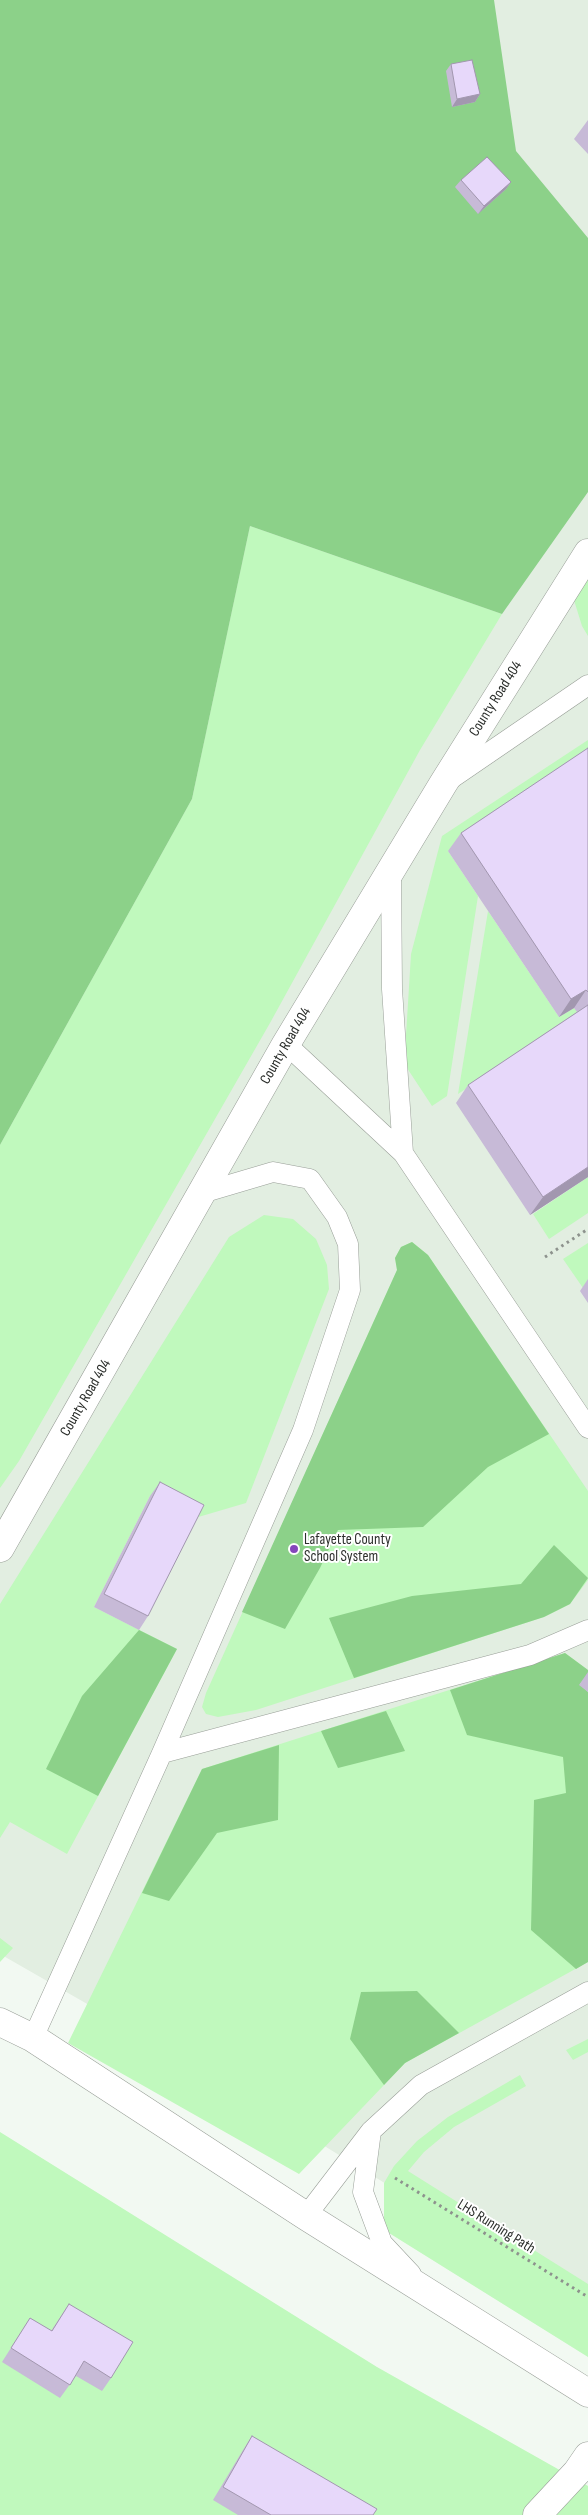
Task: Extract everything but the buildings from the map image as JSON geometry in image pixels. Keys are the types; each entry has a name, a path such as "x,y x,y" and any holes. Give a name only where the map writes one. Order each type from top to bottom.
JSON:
{"street":[{"name":"County Road 404","path":"0,1548 286,1044 443,784 588,553"},
{"path":"0,2022 33,2038 306,2216 588,2394"},
{"path":"537,2515 577,2472 588,2456"}],"lane":[{"path":"443,784 588,685"},
{"path":"392,870 392,989 403,1153"},
{"path":"286,1044 403,1153 588,1428"},
{"path":"33,2038 162,1753 303,1430 350,1290 348,1244 337,1217 310,1179 273,1172 202,1193"},
{"path":"162,1753 530,1655 588,1630"},
{"path":"306,2216 371,2131 421,2085 588,1992"},
{"path":"371,2131 363,2192 382,2243 434,2297"}],"path":[{"path":"545,1257 588,1229"},
{"name":"LHS Running Path","path":"392,2176 588,2297"}],"shaded area":[{"name":"Lafayette County School System","path":"360,0 588,0 588,2308 178,2056 0,1954 0,1145 192,799"}],"green space":[{"path":"0,0 494,0 516,151 588,238 588,492 502,614 250,526 192,799 0,1145"},
{"path":"250,526 502,614 420,750 270,1023 19,1461 0,1488 0,1145 192,799"},
{"path":"588,574 588,636 582,626 573,597"},
{"path":"588,740 588,758 448,851 478,896 447,1096 432,1106 407,1068 405,1052 411,954 442,836"},
{"path":"488,911 559,1017 574,1008 579,1014 458,1094"},
{"path":"588,1177 588,1213 549,1239 533,1214"},
{"path":"264,1215 293,1219 316,1239 327,1265 329,1289 246,1503 195,1518 150,1496 94,1607 177,1649 67,1854 10,1822 0,1838 0,1604 229,1237"},
{"path":"412,1242 428,1255 588,1491 588,1580 570,1604 544,1617 256,1710 218,1717 206,1714 202,1707 206,1693 397,1270 395,1258 401,1247"},
{"path":"412,1242 428,1255 549,1434 488,1467 423,1527 338,1530 320,1568 285,1629 242,1612 397,1270 395,1258 401,1247"},
{"path":"588,1243 588,1285 583,1288 563,1259"},
{"path":"554,1545 588,1578 570,1604 544,1617 354,1678 329,1618 412,1596 521,1584"},
{"path":"139,1630 177,1649 98,1796 46,1769 82,1696"},
{"path":"565,1653 588,1670 580,1684 588,1692 588,1962 405,2063 299,2174 68,2043 202,1769"},
{"path":"565,1653 588,1670 588,1675 580,1684 588,1692 588,1962 576,1969 531,1930 534,1800 566,1793 563,1757 467,1735 450,1690"},
{"path":"386,1711 405,1751 338,1768 321,1731"},
{"path":"279,1745 278,1820 217,1833 169,1901 142,1893 202,1769"},
{"path":"0,1938 13,1948 0,1962"},
{"path":"417,1991 459,2033 405,2063 384,2085 350,2039 361,1992"},
{"path":"588,2039 588,2052 573,2060 566,2050"},
{"path":"520,2075 526,2086 454,2127 424,2152 408,2171 588,2284 588,2357 389,2233 384,2220 384,2183 394,2166 417,2141 448,2117"},
{"path":"0,2132 377,2367 588,2486 588,2515 0,2515"}],"place":[{"name":"Lafayette County School System","path":"294,1549"}]}
